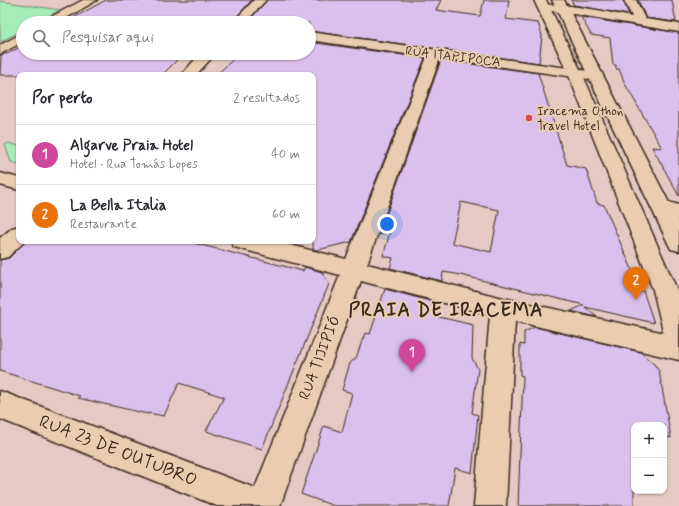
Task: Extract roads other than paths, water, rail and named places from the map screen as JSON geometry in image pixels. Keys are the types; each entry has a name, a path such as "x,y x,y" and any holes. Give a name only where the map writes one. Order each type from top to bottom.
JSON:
{"street":[{"path":"62,16 91,0"},
{"path":"245,16 260,0"},
{"path":"630,0 640,21"},
{"path":"551,4 679,28"},
{"path":"551,4 586,75 670,210 679,243"},
{"name":"RUA ITAPIPOCA","path":"316,37 420,53 586,75"},
{"path":"0,50 16,41"},
{"name":"RUA TIJIPIÓ","path":"264,506 435,54"},
{"path":"191,72 202,60"},
{"path":"586,75 665,290 679,343"},
{"path":"0,179 16,183"},
{"path":"0,251 16,237"},
{"path":"254,244 503,308 679,348"},
{"path":"490,506 503,308"},
{"name":"RUA 23 DE OUTUBRO","path":"0,405 258,506"}],"place":[{"name":"Iracema Othon Travel Hotel","path":"529,118"},
{"name":"La Bella Italia","path":"636,300"},
{"name":"Algarve Praia Hotel","path":"412,372"}],"district":[{"name":"PRAIA DE IRACEMA","path":"446,310"}]}
